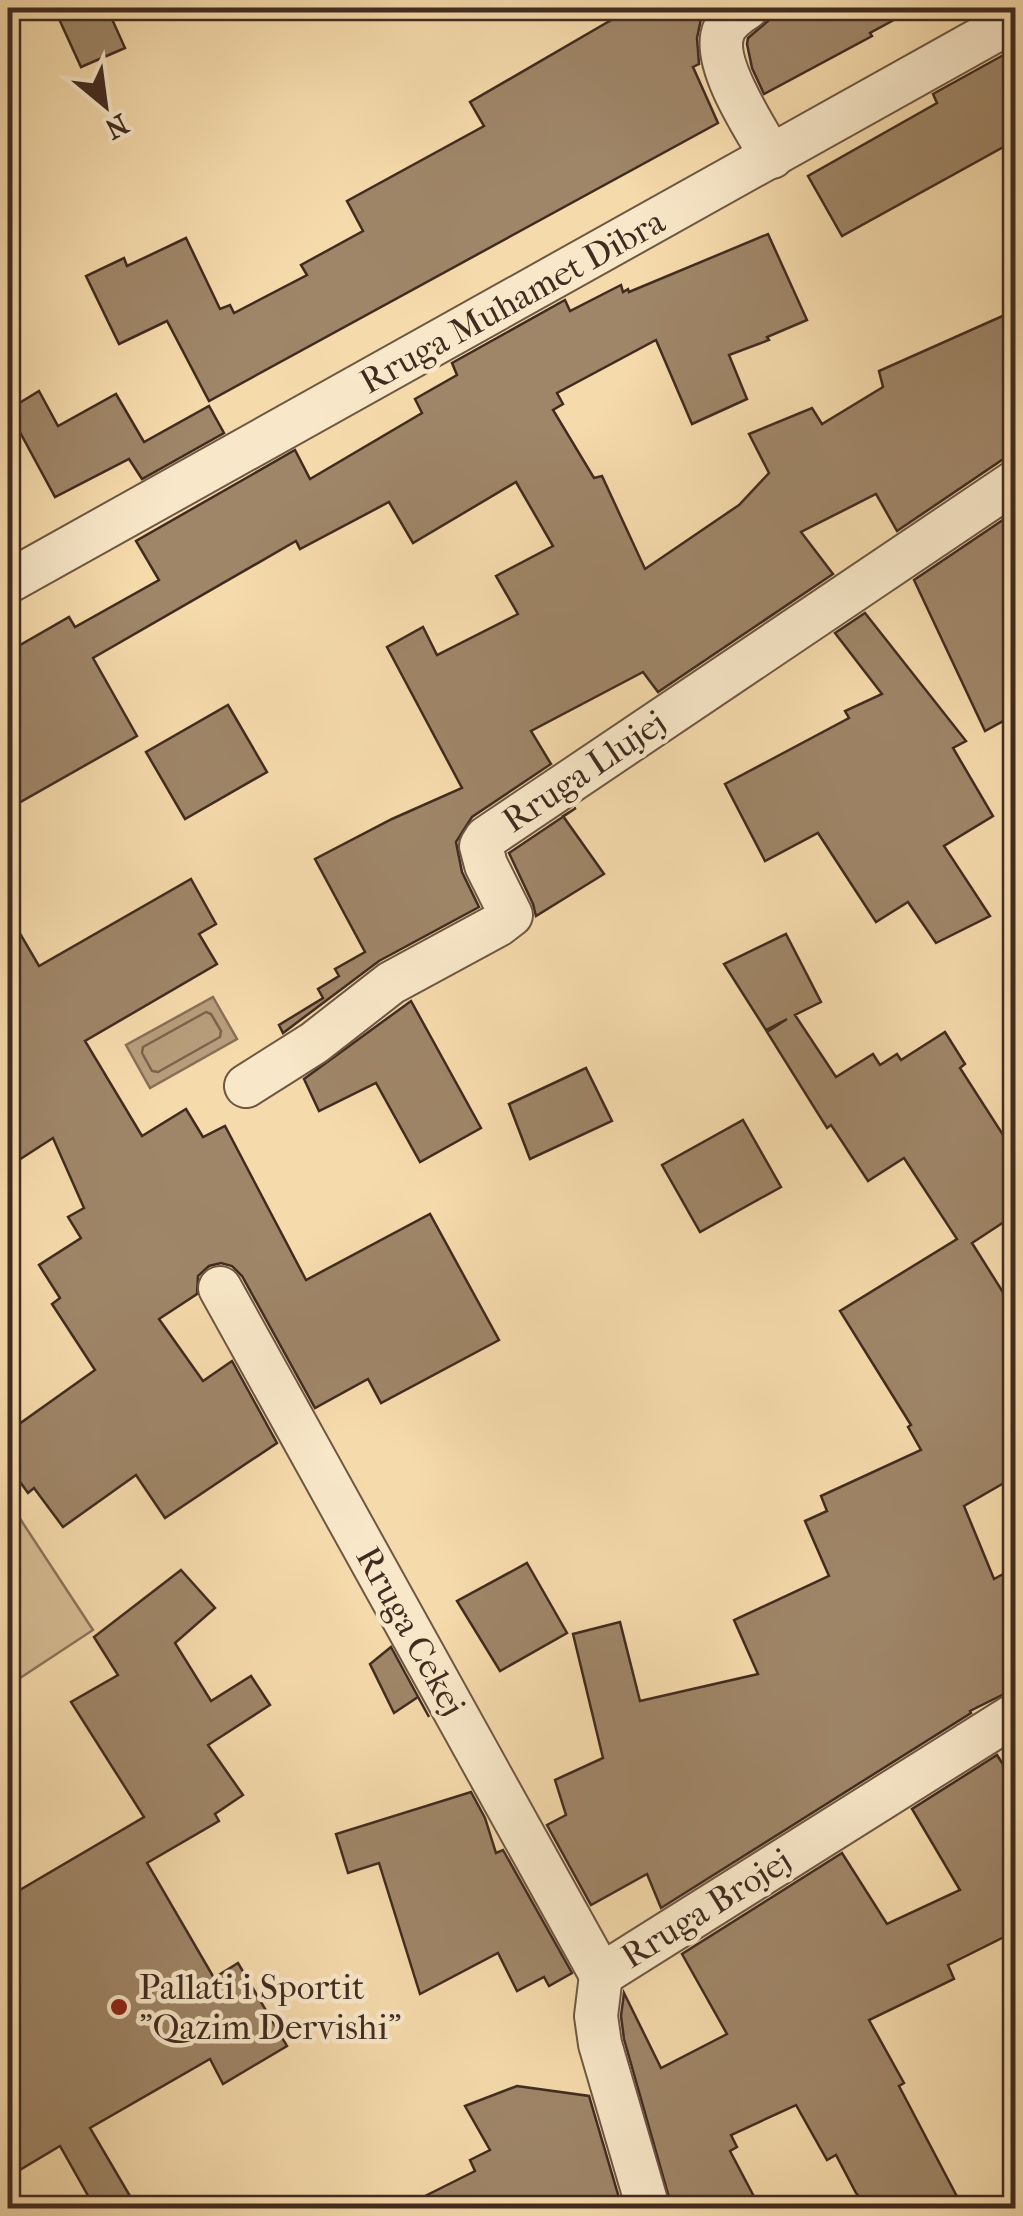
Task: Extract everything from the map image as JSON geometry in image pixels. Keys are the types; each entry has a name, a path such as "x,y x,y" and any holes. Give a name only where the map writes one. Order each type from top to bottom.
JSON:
{"street":[{"path":"746,8 724,29 720,50 742,106 772,157"},
{"name":"Rruga Muhamet Dibra","path":"8,582 1016,19"},
{"name":"Rruga Llujej","path":"246,1086 314,1043 391,983 511,915 486,865 481,846 486,838 1016,481"},
{"name":"Rruga Cekej","path":"220,1288 601,1975"},
{"name":"Rruga Brojej","path":"648,2208 600,2044 596,2016 601,1975 1016,1714"}],"shaded area":[{"path":"13,1508 93,1630 11,1684 8,1512"}],"water":[{"path":"213,997 237,1039 150,1088 126,1045"}],"building":[{"path":"54,8 107,8 125,48 81,67"},
{"path":"632,8 709,8 701,19 697,38 699,64 693,67 718,123 209,401 167,321 119,344 86,276 124,258 127,266 186,238 220,309 230,305 234,313 307,275 301,265 363,231 347,201 484,126 470,102"},
{"path":"772,8 916,8 764,94 747,44 748,38 769,20"},
{"path":"1016,48 1016,140 842,236 808,176 937,103 933,94"},
{"path":"768,234 807,320 729,355 747,399 692,424 656,340 557,393 563,404 553,410 594,478 602,476 645,569 739,505 769,473 749,434 812,408 822,424 883,387 879,371 1016,310 1016,456 1002,460 897,531 876,494 801,532 833,574 658,692 643,672 531,731 551,764 472,817 456,842 462,872 479,907 379,961 283,1033 279,1025 323,998 318,989 339,976 335,969 365,952 315,859 462,788 387,647 423,627 437,655 518,614 496,576 553,546 516,482 413,543 389,502 300,549 296,541 93,658 137,736 8,809 8,652 69,617 75,627 159,580 136,541 295,450 310,479 422,413 415,399 457,375 452,363 565,300 570,311 621,285 623,292 629,292"},
{"path":"39,391 58,426 116,394 144,442 209,406 224,433 142,479 129,459 55,497 8,410"},
{"path":"1016,511 1016,714 985,731 914,580"},
{"path":"865,613 966,741 953,748 993,816 944,846 990,916 936,943 908,902 876,922 818,833 765,861 725,784 849,718 845,711 882,694 835,633"},
{"path":"228,705 267,772 185,819 146,752"},
{"path":"563,816 604,874 536,916 509,853"},
{"path":"191,879 216,924 199,934 217,964 85,1041 142,1136 186,1109 203,1137 225,1126 306,1280 430,1214 499,1340 381,1403 368,1379 315,1408 242,1276 232,1266 209,1266 198,1276 197,1294 159,1319 203,1381 232,1361 277,1443 165,1518 136,1475 63,1527 34,1488 28,1493 8,1465 8,1432 95,1370 52,1304 60,1298 39,1265 81,1238 68,1217 84,1208 53,1138 8,1167 8,913 39,966"},
{"path":"786,934 821,1002 795,1015 836,1077 873,1054 880,1065 897,1054 901,1060 945,1032 965,1064 960,1068 1016,1155 1016,1214 972,1243 1016,1313 1016,1476 964,1506 994,1579 1016,1567 1016,1688 970,1711 661,1908 647,1874 591,1905 547,1825 566,1815 555,1780 603,1758 573,1634 620,1622 640,1701 758,1674 734,1620 829,1576 805,1521 827,1511 821,1496 921,1450 908,1427 911,1425 840,1311 957,1239 904,1158 868,1181 831,1125 827,1128 767,1032 787,1019 766,1030 724,964"},
{"path":"411,1001 481,1128 420,1162 376,1083 319,1111 304,1079"},
{"path":"586,1068 612,1121 530,1159 509,1104"},
{"path":"743,1120 781,1187 700,1232 662,1165"},
{"path":"527,1563 567,1633 500,1671 457,1601"},
{"path":"181,1570 215,1608 175,1643 211,1701 251,1676 270,1705 208,1745 243,1795 215,1814 219,1821 147,1863 214,1978 238,1963 287,2046 223,2084 210,2059 90,2128 137,2208 95,2208 60,2146 8,2177 8,1897 144,1817 71,1702 118,1675 94,1637"},
{"path":"391,1647 429,1717 418,1697 394,1713 370,1664"},
{"path":"997,1755 1016,1785 1016,1931 948,1965 954,1979 869,2020 904,2083 899,2086 963,2208 870,2208 856,2193 836,2155 827,2160 796,2105 731,2135 737,2147 730,2151 760,2208 672,2208 624,2039 624,1993 661,2068 727,2034 682,1954 842,1853 887,1924 960,1890 912,1809"},
{"path":"471,1792 485,1818 496,1853 503,1850 572,1973 549,1986 544,1977 517,1991 498,1953 420,1994 379,1863 348,1873 336,1834"},
{"path":"517,2086 589,2096 622,2208 401,2208 475,2171 470,2160 490,2150 465,2106"}],"place":[{"name":"Pallati i Sportit \"Qazim Dervishi\"","path":"119,2007"}]}
